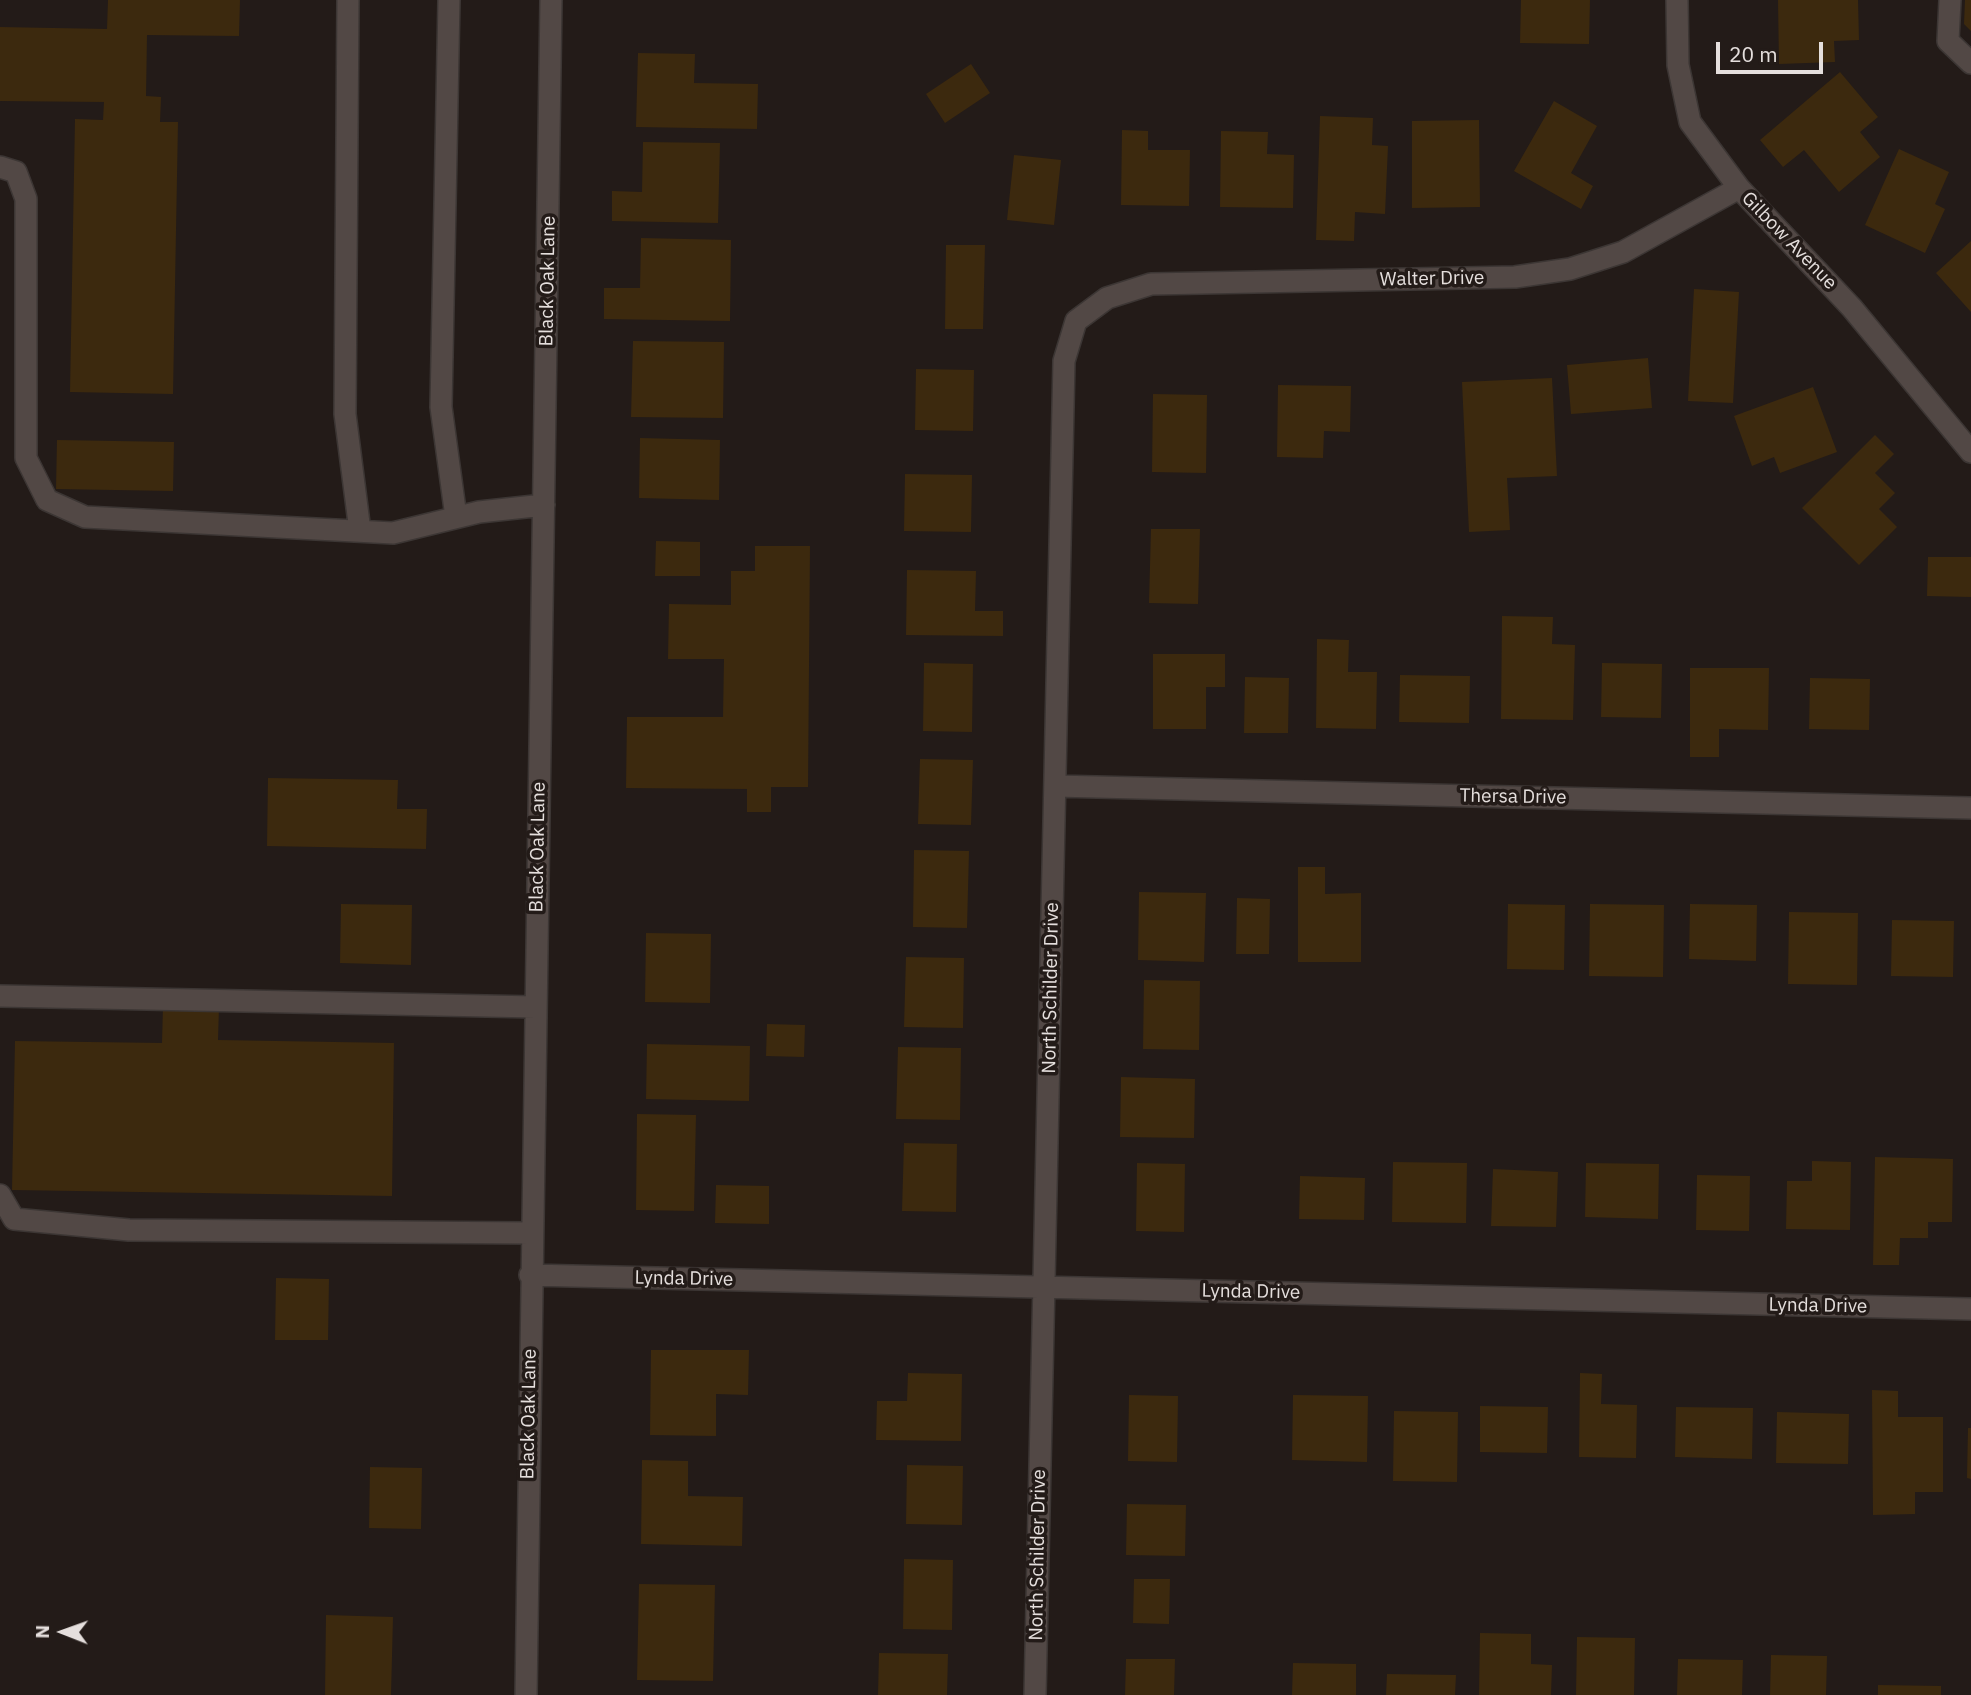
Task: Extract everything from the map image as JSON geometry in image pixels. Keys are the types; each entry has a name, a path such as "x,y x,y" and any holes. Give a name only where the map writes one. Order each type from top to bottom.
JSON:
{"street":[{"path":"348,0 345,414 360,531"},
{"path":"449,0 441,407 456,517"},
{"name":"Black Oak Lane","path":"526,1695 530,1275 551,0"},
{"name":"Gilbow Avenue","path":"1677,0 1678,65 1690,122 1739,188 1852,308 1971,452"},
{"path":"1951,0 1948,41 1971,63"},
{"path":"0,167 16,172 26,199 26,458 47,500 85,517 393,533 479,512 544,505"},
{"name":"Walter Drive","path":"1107,298 1151,285 1515,277 1570,270 1623,253 1739,188"},
{"name":"North Schilder Drive","path":"1035,1695 1064,361 1076,321 1107,298"},
{"name":"Thersa Drive","path":"1055,786 1971,808"},
{"path":"0,996 535,1007"},
{"path":"0,1195 14,1219 129,1230 531,1233"},
{"name":"Lynda Drive","path":"530,1275 1971,1309"}],"building":[{"path":"108,0 240,0 239,36 147,35 146,96 161,97 160,122 178,122 173,394 70,392 75,119 103,120 104,102 0,101 0,27 107,29"},
{"path":"1521,0 1590,0 1589,44 1520,43"},
{"path":"1778,0 1858,0 1859,40 1834,41 1835,62 1779,64"},
{"path":"1965,0 1971,0 1971,31 1964,24"},
{"path":"638,53 695,54 694,83 758,84 757,129 636,127"},
{"path":"971,64 990,93 945,123 926,94"},
{"path":"1840,72 1878,117 1860,132 1880,157 1839,192 1804,150 1783,167 1760,140"},
{"path":"1554,101 1597,126 1571,173 1593,186 1581,209 1514,171"},
{"path":"1320,116 1373,118 1372,145 1388,146 1385,214 1355,212 1354,241 1316,240"},
{"path":"1479,120 1480,207 1412,208 1412,121"},
{"path":"1122,130 1148,131 1148,150 1190,150 1189,206 1121,205"},
{"path":"1221,131 1268,132 1267,154 1294,155 1293,208 1220,207"},
{"path":"643,142 720,143 718,223 612,221 612,191 642,192"},
{"path":"1899,149 1949,172 1935,204 1945,209 1925,253 1865,225"},
{"path":"1014,155 1061,160 1054,225 1007,220"},
{"path":"641,238 731,240 730,321 604,319 604,288 640,288"},
{"path":"1971,241 1971,312 1936,273"},
{"path":"946,245 985,245 983,329 945,329"},
{"path":"1694,289 1739,292 1733,403 1688,401"},
{"path":"633,341 724,342 723,418 631,417"},
{"path":"1648,358 1652,408 1571,414 1567,365"},
{"path":"916,369 974,370 973,431 915,430"},
{"path":"1552,378 1557,476 1507,478 1510,530 1469,532 1462,382"},
{"path":"1278,385 1351,386 1350,432 1324,431 1323,458 1277,457"},
{"path":"1813,387 1837,452 1780,473 1774,457 1752,466 1734,416"},
{"path":"1153,394 1207,395 1206,473 1152,472"},
{"path":"1875,435 1894,454 1875,473 1895,493 1879,509 1897,527 1859,565 1802,508"},
{"path":"640,438 720,440 719,500 639,498"},
{"path":"57,440 174,442 173,491 56,489"},
{"path":"905,474 972,475 971,532 904,531"},
{"path":"1151,529 1200,529 1198,604 1149,603"},
{"path":"656,541 700,542 700,576 655,576"},
{"path":"755,546 810,546 808,787 771,787 771,812 747,812 747,789 626,788 627,717 723,717 724,659 668,659 669,604 731,605 731,571 755,571"},
{"path":"1928,557 1971,557 1971,597 1927,596"},
{"path":"907,570 976,571 975,611 1003,611 1003,636 906,635"},
{"path":"1502,616 1553,617 1552,644 1575,645 1573,720 1501,719"},
{"path":"1317,639 1349,640 1348,672 1377,672 1376,729 1316,728"},
{"path":"1153,654 1225,654 1225,687 1206,687 1206,729 1153,729"},
{"path":"924,663 973,664 972,732 923,731"},
{"path":"1602,663 1662,664 1661,718 1601,717"},
{"path":"1690,668 1769,668 1768,730 1719,729 1719,757 1690,757"},
{"path":"1400,675 1470,676 1469,723 1399,722"},
{"path":"1245,677 1289,678 1288,733 1244,733"},
{"path":"1810,678 1870,679 1869,730 1809,729"},
{"path":"920,759 973,760 971,825 918,824"},
{"path":"268,778 398,780 397,809 427,809 426,849 267,846"},
{"path":"914,850 969,851 967,928 913,927"},
{"path":"1298,867 1325,867 1325,894 1361,893 1361,962 1298,962"},
{"path":"1139,892 1206,893 1204,962 1138,960"},
{"path":"1237,898 1270,899 1269,954 1236,954"},
{"path":"341,904 412,905 411,965 340,963"},
{"path":"1508,904 1565,905 1564,970 1507,969"},
{"path":"1590,904 1664,905 1663,977 1589,976"},
{"path":"1690,904 1757,905 1756,961 1689,959"},
{"path":"1789,912 1858,913 1857,985 1788,984"},
{"path":"1892,920 1954,921 1953,977 1891,976"},
{"path":"646,933 711,934 710,1003 645,1002"},
{"path":"906,957 964,958 963,1028 904,1027"},
{"path":"1144,980 1200,981 1199,1050 1143,1049"},
{"path":"163,1006 219,1007 218,1040 394,1043 392,1196 12,1190 15,1041 162,1043"},
{"path":"767,1024 805,1025 804,1057 766,1056"},
{"path":"647,1044 750,1046 749,1101 646,1099"},
{"path":"898,1047 961,1048 960,1120 896,1119"},
{"path":"1121,1077 1195,1079 1194,1138 1120,1137"},
{"path":"637,1114 696,1115 694,1211 636,1210"},
{"path":"904,1143 957,1144 956,1212 902,1211"},
{"path":"1875,1157 1953,1159 1952,1222 1928,1222 1928,1238 1900,1238 1899,1265 1873,1265"},
{"path":"1812,1161 1851,1162 1850,1230 1786,1229 1787,1181 1812,1181"},
{"path":"1393,1162 1467,1163 1466,1223 1392,1222"},
{"path":"1137,1163 1185,1164 1184,1232 1136,1231"},
{"path":"1586,1163 1659,1164 1658,1219 1585,1217"},
{"path":"1493,1169 1558,1172 1556,1227 1491,1226"},
{"path":"1697,1175 1750,1176 1749,1231 1696,1230"},
{"path":"1300,1176 1365,1178 1364,1220 1299,1219"},
{"path":"716,1185 769,1186 769,1224 715,1223"},
{"path":"276,1278 329,1279 328,1340 275,1340"},
{"path":"651,1350 749,1350 748,1395 716,1394 716,1436 650,1435"},
{"path":"908,1373 962,1374 961,1441 876,1440 877,1401 907,1401"},
{"path":"1580,1373 1602,1374 1601,1404 1637,1405 1636,1458 1579,1457"},
{"path":"1872,1390 1898,1391 1898,1417 1943,1417 1943,1492 1915,1492 1915,1514 1873,1515"},
{"path":"1129,1395 1178,1396 1177,1462 1128,1461"},
{"path":"1293,1395 1368,1396 1367,1462 1292,1460"},
{"path":"1480,1406 1548,1407 1547,1453 1480,1452"},
{"path":"1676,1407 1753,1408 1752,1459 1675,1457"},
{"path":"1394,1411 1458,1412 1457,1482 1393,1481"},
{"path":"1777,1412 1849,1414 1848,1464 1776,1463"},
{"path":"1968,1428 1971,1428 1971,1479 1967,1478"},
{"path":"642,1460 688,1461 688,1496 743,1497 742,1546 641,1544"},
{"path":"907,1465 963,1466 962,1525 906,1524"},
{"path":"370,1467 422,1468 421,1529 369,1528"},
{"path":"1127,1504 1186,1505 1185,1556 1126,1555"},
{"path":"904,1559 953,1560 952,1630 903,1629"},
{"path":"1134,1579 1170,1579 1169,1624 1133,1623"},
{"path":"639,1584 715,1585 713,1681 637,1680"},
{"path":"326,1615 393,1617 391,1695 325,1695"},
{"path":"1480,1633 1531,1634 1531,1664 1552,1665 1551,1695 1479,1695"},
{"path":"1577,1637 1635,1638 1634,1695 1576,1695"},
{"path":"879,1653 948,1654 947,1695 878,1695"},
{"path":"1771,1655 1827,1656 1826,1695 1770,1695"},
{"path":"1126,1659 1175,1659 1174,1695 1125,1695"},
{"path":"1678,1659 1743,1660 1742,1695 1677,1695"},
{"path":"1293,1663 1356,1664 1356,1695 1292,1695"},
{"path":"1387,1674 1456,1675 1455,1695 1386,1695"},
{"path":"1878,1685 1941,1686 1941,1695 1878,1695"}]}
